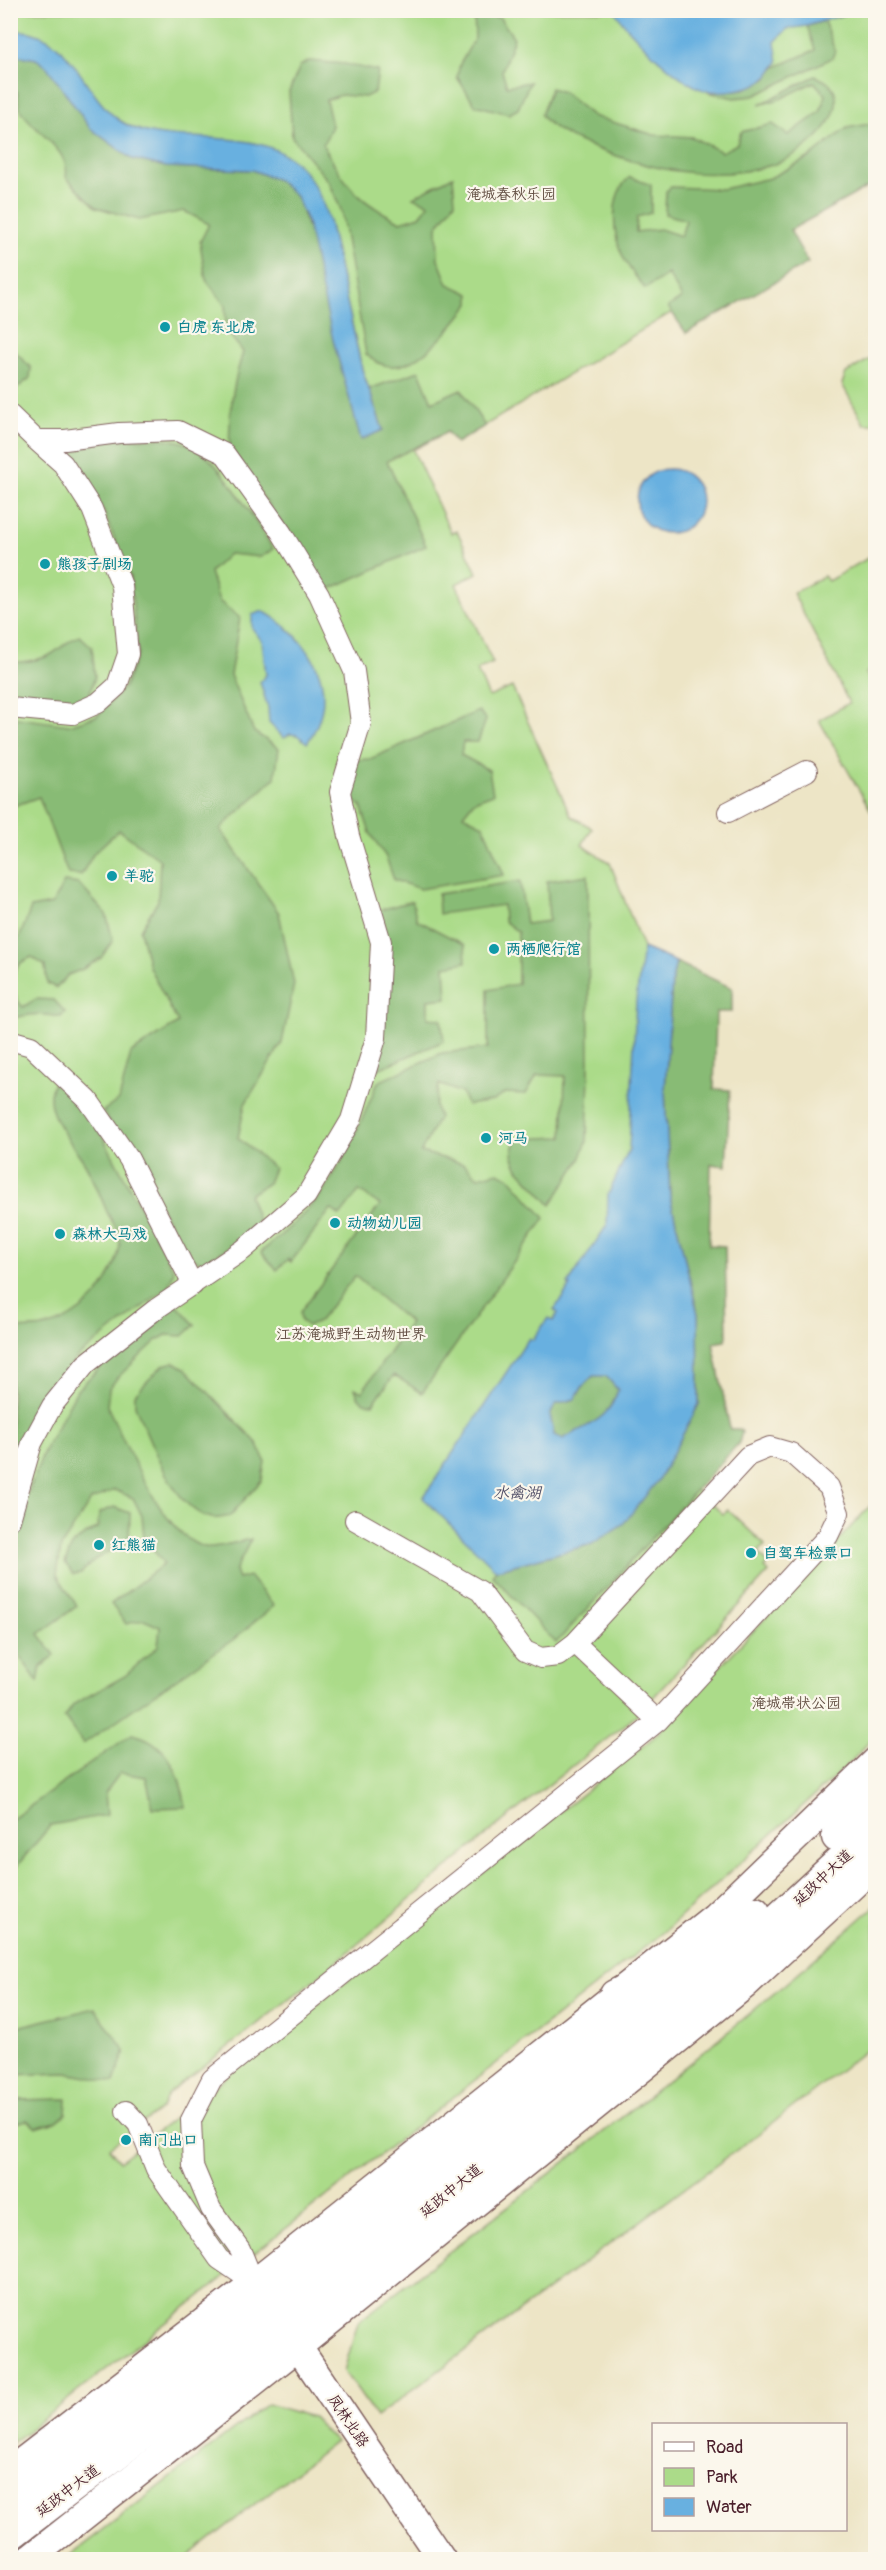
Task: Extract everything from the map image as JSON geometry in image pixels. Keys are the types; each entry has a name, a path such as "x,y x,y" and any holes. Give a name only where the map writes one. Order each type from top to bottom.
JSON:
{"main road":[{"name":"延政中大道","path":"10,2501 259,2293 723,1941 849,1827 876,1799"},
{"name":"延政中大道","path":"10,2535 292,2337 734,1959 876,1828"},
{"path":"615,1995 723,1941"}],"street":[{"path":"10,415 63,465 92,509 122,586 128,654 117,686 98,703 73,714 10,708"},
{"path":"10,1520 32,1443 52,1406 86,1364 156,1309 243,1250 306,1196 351,1120 376,1038 381,942 349,836 340,792 361,723 354,671 319,594 280,532 225,454 178,431 119,433 65,440 36,440"},
{"path":"728,812 807,771"},
{"path":"10,1040 31,1046 88,1100 129,1159 193,1285"},
{"path":"259,2293 240,2249 211,2209 193,2166 191,2120 212,2079 658,1721 828,1536 839,1513 829,1487 790,1453 770,1447 748,1456 574,1643 558,1656 541,1658 525,1651 480,1591 355,1520"},
{"path":"574,1643 658,1721"},
{"path":"10,2470 259,2293 615,1995 715,1916 876,1761"},
{"path":"28,2559 292,2337 745,1985 876,1864"},
{"path":"126,2111 138,2124 156,2169 219,2259 259,2293"},
{"name":"凤林北路","path":"259,2293 292,2337 442,2559"}],"green space":[{"name":"江苏淹城野生动物世界","path":"11,11 867,11 876,30 875,183 790,230 794,238 456,443 447,432 413,450 451,533 457,531 477,573 456,584 493,663 477,670 489,697 512,687 571,816 592,828 582,845 610,863 643,948 676,962 672,980 691,1485 723,1514 728,1510 765,1545 758,1553 768,1563 764,1568 769,1572 636,1716 498,1825 333,1965 168,2094 162,2108 109,2148 120,2161 654,1737 875,1501 875,1735 850,1763 664,1932 11,2444 11,54 166,167 383,430 362,369 329,221 173,137 141,131 124,123 100,102 71,62 48,40 33,33 11,30"},
{"path":"474,12 500,18 514,38 502,71 507,86 530,82 518,109 509,114 475,105 457,77 460,64 475,38"},
{"path":"824,21 835,51 832,58 754,96 734,98 707,92 744,89 766,79 773,68 815,50 807,26"},
{"path":"11,54 36,59 48,67 90,128 132,159 166,167 252,170 278,180 296,196 383,430 369,389 419,371 432,402 461,389 485,426 456,443 447,432 387,461 426,546 328,590 230,450 232,401 243,352 226,330 225,305 206,280 200,242 209,224 184,211 139,220 96,207 66,177 63,158 20,109 17,91 11,89"},
{"path":"309,61 345,64 378,71 375,92 365,97 341,95 326,100 332,126 323,145 339,172 354,191 373,207 401,222 420,216 429,204 413,197 453,176 455,202 437,227 438,259 448,284 470,294 470,304 437,342 424,354 410,362 395,366 380,364 366,354 341,210 329,182 292,137 289,92 300,66"},
{"path":"815,76 832,87 836,104 833,116 817,138 783,161 731,173 691,173 631,161 573,139 554,128 541,115 551,88 563,92 593,116 654,135 692,137 722,152 737,144 741,132 773,124 788,135 820,112 826,95 814,82 780,99 759,105"},
{"path":"875,123 875,183 790,230 808,263 686,333 668,307 682,298 668,274 645,289 625,261 616,237 614,214 618,193 630,177 651,185 651,213 637,217 636,232 660,229 681,236 686,220 665,214 666,191 671,187 723,189 770,178 810,157 847,128"},
{"path":"11,347 31,368 30,378 11,393"},
{"path":"875,356 876,424 864,424 842,384 846,373"},
{"path":"111,439 171,440 190,445 201,452 236,491 273,549 261,557 229,554 210,572 219,601 240,618 230,675 254,732 279,748 275,778 220,829 279,913 294,984 282,1043 245,1104 238,1138 274,1168 268,1183 249,1195 259,1223 229,1248 202,1263 189,1256 103,1111 119,1100 131,1053 178,1023 149,967 140,930 158,901 160,860 119,830 94,853 81,875 68,874 39,797 11,807 11,717 69,725 97,716 124,687 138,654 130,577 103,510 70,461 72,451"},
{"path":"875,554 875,667 866,673 875,690 875,818 819,720 849,703 793,593 824,576 828,581"},
{"path":"80,636 92,647 95,677 89,696 67,703 11,696 11,663 45,657"},
{"path":"479,711 486,720 478,742 463,742 461,755 489,770 493,794 474,801 463,815 483,825 504,875 420,889 394,880 386,857 370,833 361,806 345,795 356,760 370,759"},
{"path":"588,875 589,1072 587,1141 580,1160 551,1205 518,1169 512,1155 516,1139 563,1137 565,1076 537,1075 526,1094 505,1093 493,1101 467,1105 462,1093 439,1084 435,1107 439,1117 421,1152 464,1164 478,1177 498,1172 509,1177 545,1218 422,1393 394,1375 373,1404 366,1403 359,1398 355,1388 362,1392 410,1323 355,1276 317,1323 308,1326 301,1321 300,1312 380,1205 359,1191 340,1216 331,1209 291,1262 288,1259 277,1270 261,1252 302,1215 324,1190 347,1152 378,1082 442,1053 488,1048 488,990 518,984 518,932 504,921 503,905 439,914 438,894 520,881 526,924 549,921 547,881"},
{"path":"64,882 79,884 106,914 113,940 101,958 68,975 56,988 47,983 45,966 32,957 21,962 14,975 13,987 23,1007 36,999 54,1000 65,1012 61,1017 36,1014 11,1019 11,942 20,936 31,908 52,904"},
{"path":"412,901 417,920 465,945 466,962 445,966 447,998 428,1000 428,1018 441,1019 444,1041 378,1069 383,1011 376,911"},
{"path":"676,962 732,988 732,1012 716,1012 714,1089 730,1090 726,1166 711,1164 709,1245 725,1246 727,1337 724,1341 713,1343 730,1429 739,1429 742,1432 739,1443 556,1643 492,1575 496,1570 592,1544 659,1479 699,1404 698,1314 670,1197 665,1090 672,980"},
{"path":"56,1080 98,1128 174,1271 168,1287 77,1357 44,1400 19,1444 11,1480 11,1328 54,1325 80,1310 95,1297 106,1281 120,1244 117,1230 84,1162 64,1134 53,1112 50,1101 51,1090"},
{"path":"177,1305 195,1325 183,1336 166,1335 156,1341 117,1378 109,1389 107,1406 147,1487 175,1527 190,1540 205,1547 251,1539 235,1571 238,1579 249,1576 274,1606 234,1639 83,1744 64,1717 74,1704 125,1676 158,1646 160,1627 144,1620 126,1624 111,1604 164,1564 144,1537 142,1516 133,1498 115,1490 91,1500 61,1547 57,1575 77,1606 39,1634 55,1655 41,1667 38,1682 16,1651 11,1655 11,1552 17,1523 44,1451 77,1390 125,1343"},
{"path":"174,1362 185,1368 257,1443 265,1461 262,1480 230,1516 212,1518 198,1512 186,1502 164,1471 135,1406 135,1394 163,1365"},
{"path":"593,1376 606,1376 618,1390 608,1410 596,1421 563,1439 554,1435 550,1415 556,1404 575,1399"},
{"path":"114,1507 130,1513 129,1540 94,1560 81,1573 73,1574 65,1563 73,1543 98,1527 99,1513"},
{"path":"132,1734 155,1744 163,1751 176,1771 186,1807 153,1808 146,1777 120,1773 105,1793 107,1815 51,1825 11,1873 11,1820"},
{"path":"875,1906 875,2043 765,2129 376,2417 344,2371 358,2322 685,2067 813,1961"},
{"path":"11,2007 17,2027 95,2008 125,2051 114,2082 66,2073 11,2075"},
{"path":"67,2099 66,2114 56,2122 36,2128 27,2120 11,2124 11,2100"},
{"path":"267,2404 312,2417 335,2441 185,2559 65,2559"}],"water":[{"path":"615,11 856,11 807,26 787,29 775,42 778,62 767,77 756,85 731,91 709,91 686,81 657,58 631,32"},
{"path":"11,30 33,33 48,39 71,60 110,112 129,126 162,135 237,140 258,144 276,150 293,160 307,175 319,195 329,221 362,369 383,430 361,440 333,340 307,222 296,196 278,180 252,170 166,167 132,159 90,128 47,67 36,59 11,54"},
{"path":"669,469 681,471 692,478 699,489 701,501 699,513 692,524 681,531 669,533 657,531 646,524 639,513 637,501 639,489 646,478 657,471"},
{"path":"263,611 295,636 308,651 317,668 322,685 322,704 318,723 307,743 297,735 290,734 284,738 269,723 268,708 260,682 266,675 262,641 252,628 252,615"},
{"name":"水禽湖","path":"643,948 676,962 672,980 665,1090 670,1197 698,1314 699,1404 659,1479 623,1524 592,1544 496,1570 423,1498 529,1338 533,1340 548,1318 553,1321 558,1313 554,1310 570,1286 568,1284 607,1225 608,1195 629,1149 636,1000","holes":["593,1376 606,1376 618,1390 609,1409 596,1420 563,1439 554,1435 550,1415 556,1404 575,1399"]}],"place":[{"name":"白虎 东北虎","path":"165,327"},
{"name":"熊孩子剧场","path":"45,564"},
{"name":"羊驼","path":"112,876"},
{"name":"两栖爬行馆","path":"494,949"},
{"name":"河马","path":"486,1138"},
{"name":"动物幼儿园","path":"335,1223"},
{"name":"森林大马戏","path":"60,1234"},
{"name":"红熊猫","path":"99,1545"},
{"name":"自驾车检票口","path":"751,1553"},
{"name":"南门出口","path":"126,2140"}],"park label":[{"name":"淹城春秋乐园","path":"511,194"},
{"name":"淹城带状公园","path":"796,1703"}]}
